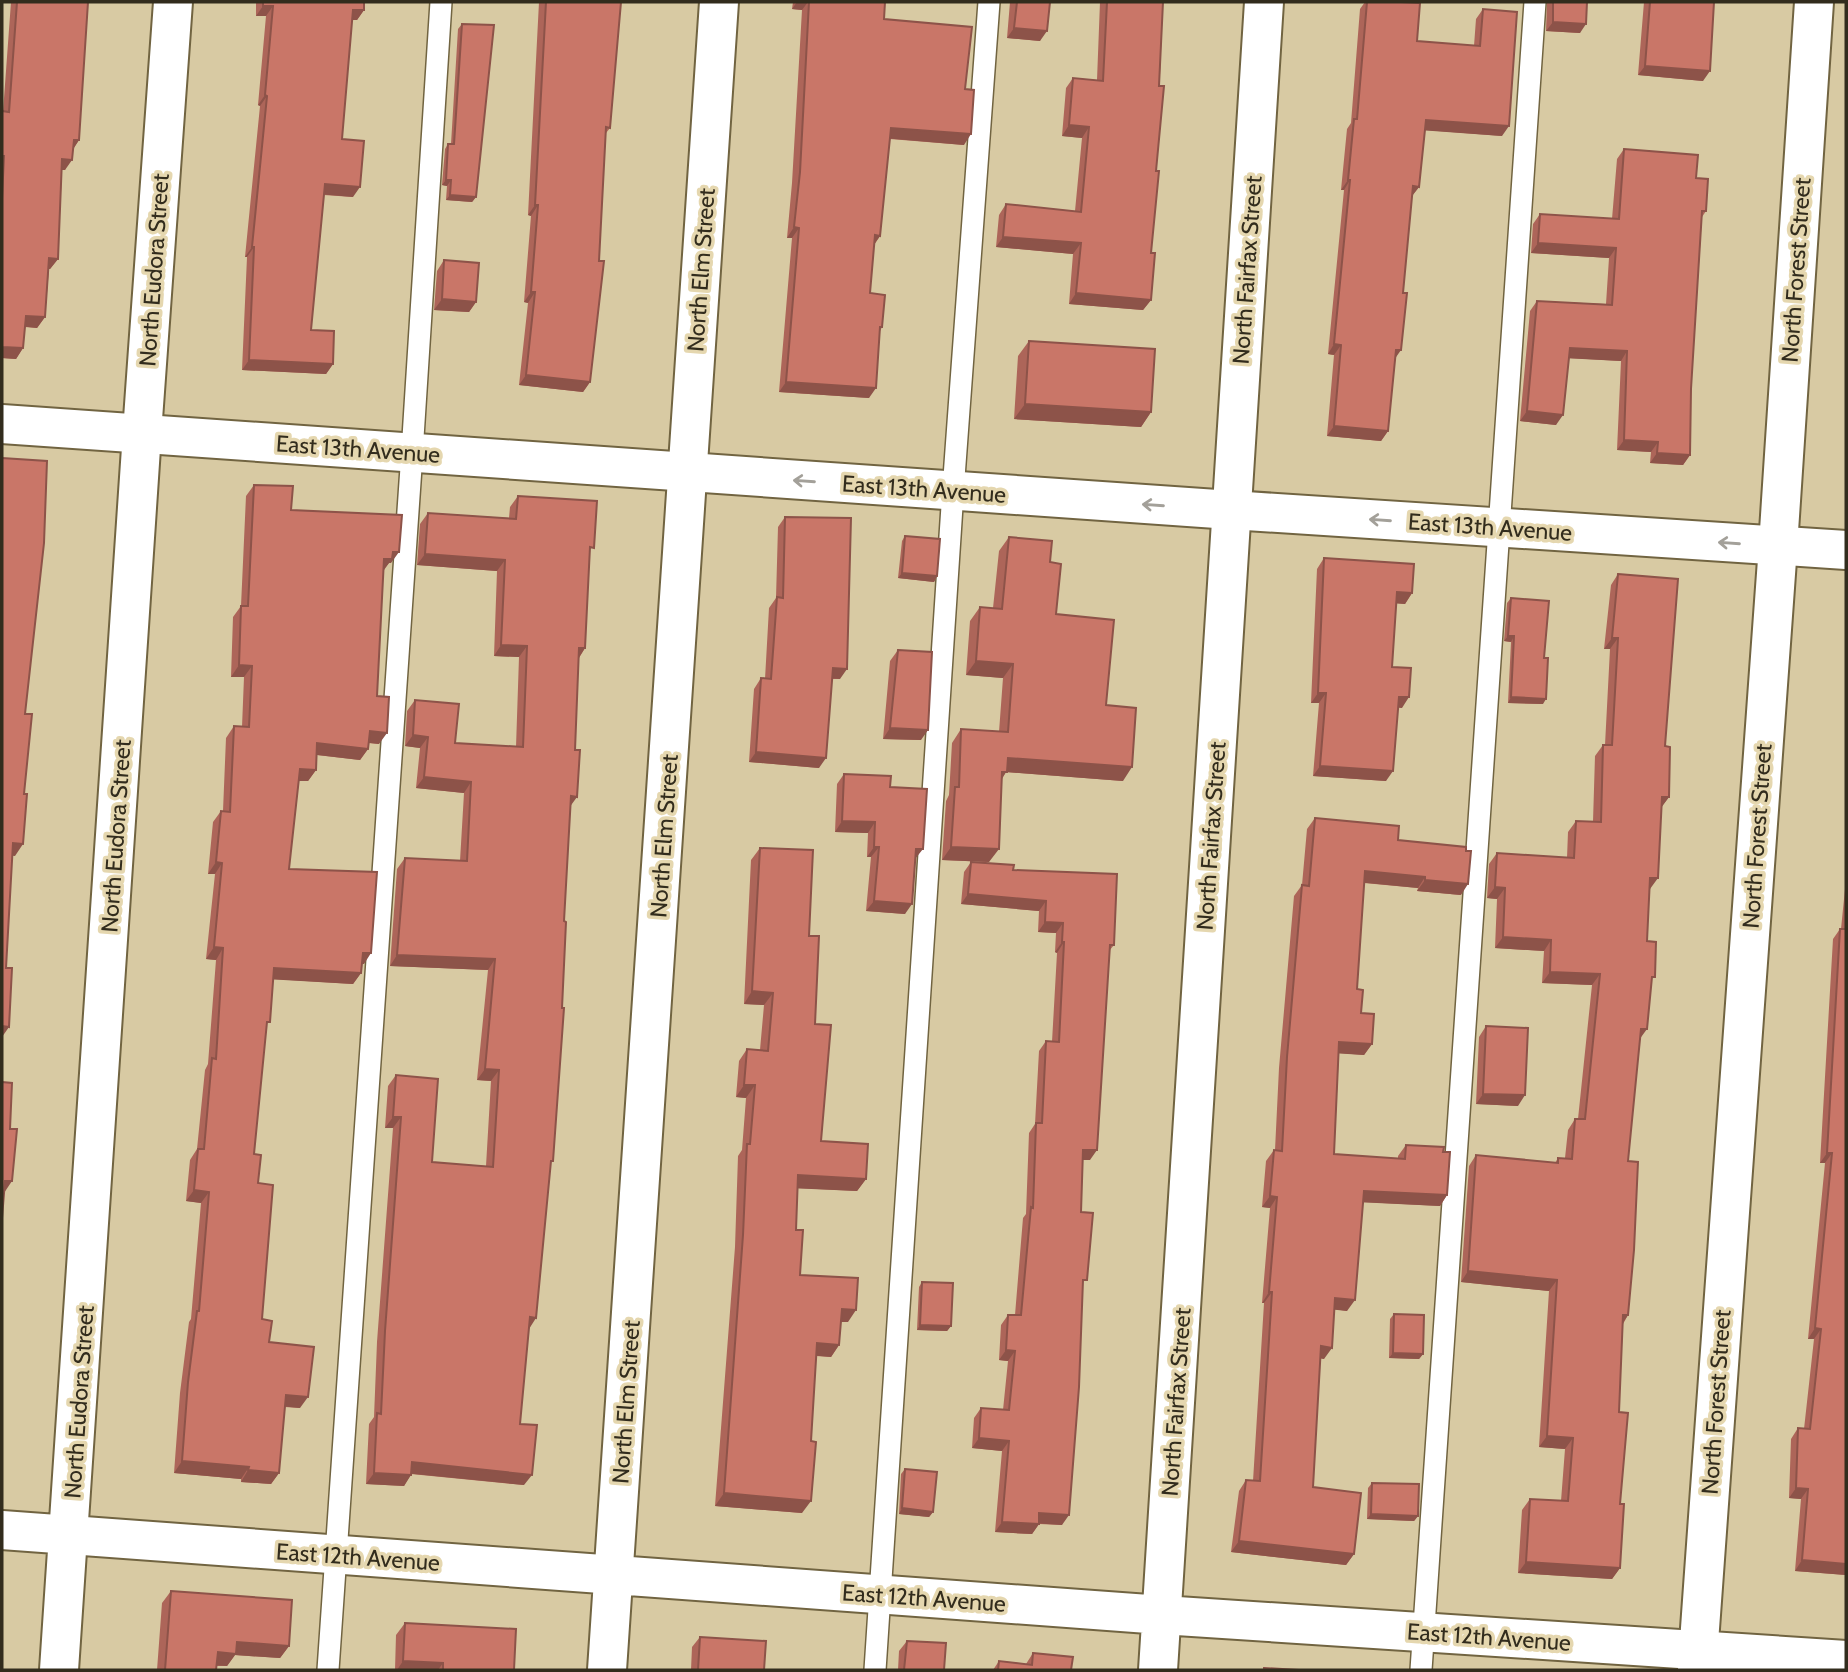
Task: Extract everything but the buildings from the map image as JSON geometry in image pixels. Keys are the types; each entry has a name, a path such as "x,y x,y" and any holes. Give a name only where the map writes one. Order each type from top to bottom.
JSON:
{"street":[{"name":"North Eudora Street","path":"59,1670 173,2"},
{"name":"North Elm Street","path":"607,1670 719,2"},
{"name":"North Fairfax Street","path":"1158,1670 1264,2"},
{"name":"North Forest Street","path":"1697,1660 1778,546 1814,2"},
{"name":"East 13th Avenue","path":"2,424 1846,550"},
{"name":"East 12th Avenue","path":"2,1530 1424,1632 1697,1660 1846,1660"}],"lane":[{"path":"328,1670 441,2"},
{"path":"876,1670 953,491 989,2"},
{"path":"1422,1670 1535,2"}]}
